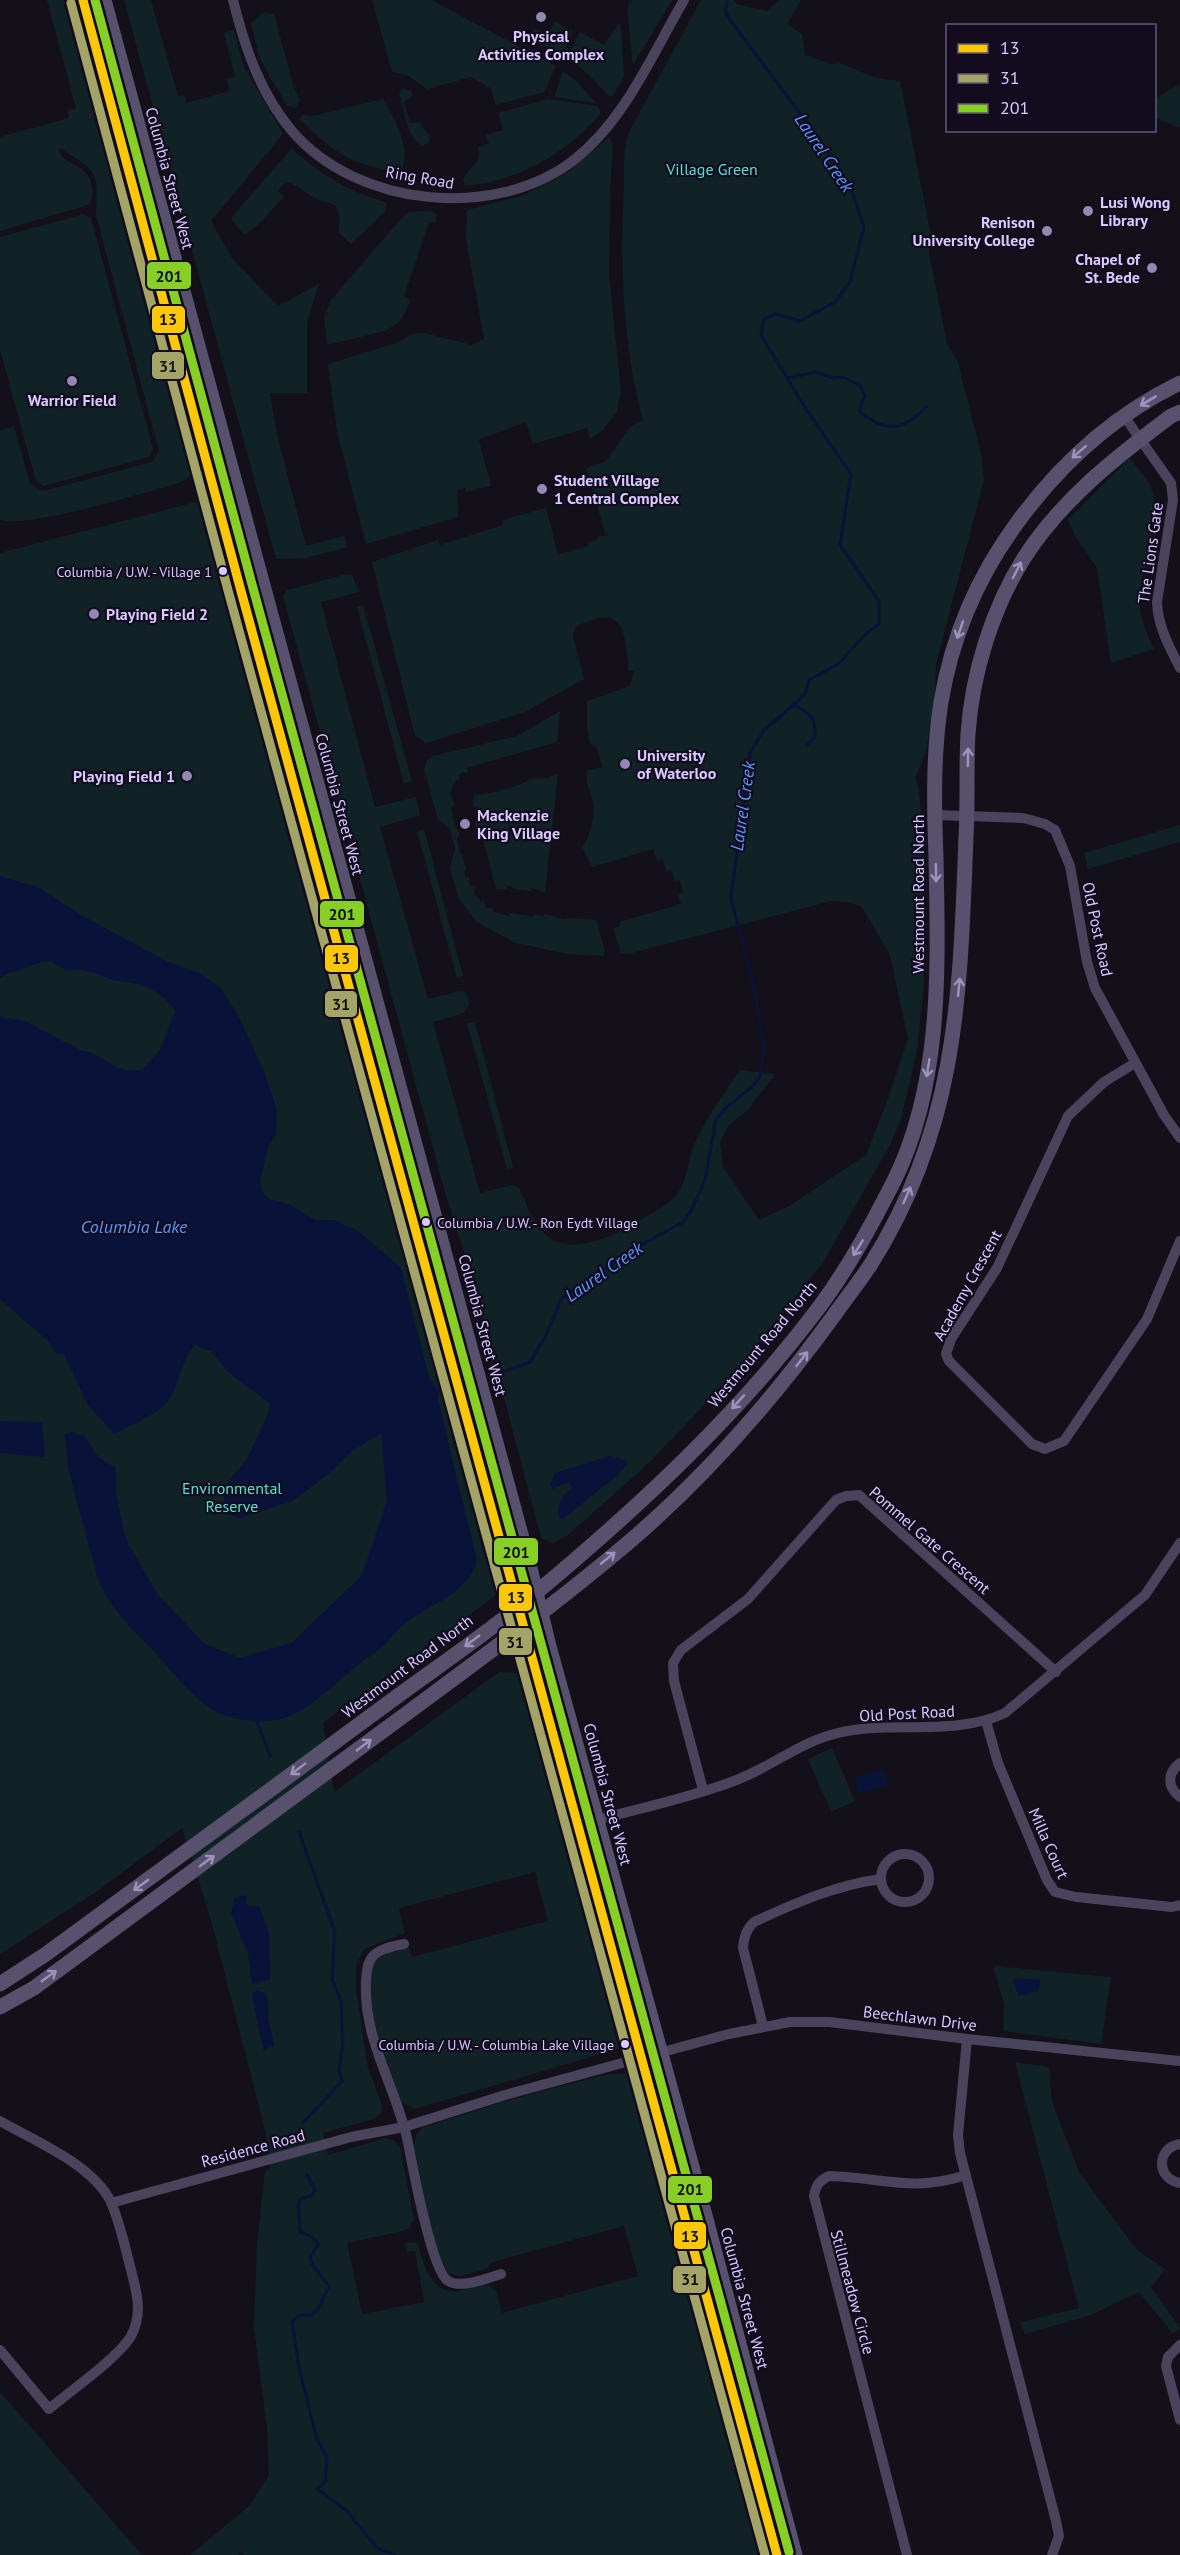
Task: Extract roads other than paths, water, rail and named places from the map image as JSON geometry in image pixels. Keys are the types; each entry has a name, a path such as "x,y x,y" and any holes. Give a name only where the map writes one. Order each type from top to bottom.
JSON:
{"main road":[{"path":"83,0 215,497 444,1327 523,1626 777,2555"},
{"name":"Columbia Street West","path":"104,0 795,2555"},
{"name":"Westmount Road North","path":"0,1984 46,1954 536,1593 622,1521 685,1460 786,1348 822,1303 861,1244 897,1175 924,1092 933,1036 936,970 936,751 941,701 952,654 968,608 982,575 999,547 1041,489 1070,460 1124,416 1180,383"},
{"path":"0,2007 34,1988 523,1626 637,1535 724,1451 801,1360 877,1253 905,1201 923,1157 944,1092 961,971 968,732 975,682 1001,602 1023,559 1057,514 1097,473 1140,439 1180,412"}],"street":[{"name":"Ring Road","path":"233,0 254,72 265,93 292,132 315,155 342,172 364,181 405,193 450,200 482,197 527,186 557,172 585,150 615,118 684,0"},
{"name":"The Lions Gate","path":"1124,416 1171,483 1173,500 1157,602 1162,634 1180,668"},
{"name":"Old Post Road","path":"935,815 1023,818 1045,824 1055,830 1070,866 1087,962 1095,988 1164,1115 1180,1138"},
{"name":"Academy Crescent","path":"1135,1063 1104,1082 1068,1116 997,1268 951,1339 946,1353 949,1361 1032,1444 1045,1449 1064,1441 1147,1319 1180,1241"},
{"name":"Pommel Gate Crescent","path":"703,1790 674,1681 673,1663 681,1650 748,1599 836,1500 846,1496 859,1495 1056,1671"},
{"name":"Old Post Road","path":"579,1825 735,1781 800,1746 837,1733 879,1727 965,1725 986,1721 1017,1705 1145,1595 1180,1543"},
{"name":"Milla Court","path":"986,1721 998,1762 1042,1869 1055,1892 1085,1898 1172,1907 1180,1905"},
{"path":"1180,1763 1174,1768 1170,1779 1174,1791 1180,1797"},
{"path":"902,1854 918,1857 929,1870 926,1891 911,1902 896,1901 888,1896 882,1887 881,1879 885,1865 902,1854"},
{"path":"764,2026 743,1948 744,1936 748,1928 754,1922 850,1883 881,1879"},
{"path":"404,1944 373,1956 367,1966 365,1996 370,2034 404,2127 432,2248 439,2269 447,2280 458,2284 501,2274"},
{"name":"Beechlawn Drive","path":"660,2054 764,2026 790,2022 829,2022 1180,2061"},
{"path":"967,2039 958,2135 966,2175 1056,2521 1059,2536 1052,2555"},
{"name":"Residence Road","path":"111,2203 351,2137 404,2127 505,2095 660,2054"},
{"path":"0,2121 86,2172 99,2184 111,2203 138,2298 137,2322 128,2341 49,2409 0,2350"},
{"path":"1180,2144 1168,2149 1162,2158 1161,2165 1169,2179 1180,2183"},
{"name":"Stillmeadow Circle","path":"907,2555 814,2196 816,2186 829,2176 891,2184 925,2184 966,2175"},
{"path":"1180,2345 1168,2357 1166,2366 1180,2420"}],"water":[{"name":"Columbia Lake","path":"0,876 40,888 81,915 170,963 199,973 221,988 239,1017 265,1074 277,1109 276,1135 269,1145 260,1180 262,1192 270,1199 290,1205 315,1220 334,1220 358,1231 401,1268 429,1378 439,1391 438,1400 477,1560 472,1572 456,1591 411,1619 386,1644 324,1694 297,1713 287,1717 272,1721 247,1721 224,1715 206,1705 189,1690 116,1610 97,1576 68,1468 65,1434 71,1432 84,1436 98,1457 116,1468 116,1494 126,1540 158,1595 205,1644 240,1658 293,1642 362,1575 387,1500 381,1433 351,1452 326,1476 292,1501 240,1518 227,1514 223,1492 247,1459 269,1412 269,1403 228,1372 211,1351 195,1345 187,1356 173,1393 162,1407 114,1434 88,1405 64,1354 56,1354 49,1342 0,1299 0,1017 25,1021 82,1051 93,1053 116,1067 142,1070 160,1050 175,1011 160,995 147,988 134,983 115,981 96,973 67,971 52,962 42,962 0,978"},
{"path":"0,1421 42,1422 45,1457 0,1453"},
{"path":"610,1456 626,1460 628,1463 619,1474 563,1519 559,1518 561,1501 572,1488 569,1482 553,1489 550,1485 555,1473"},
{"path":"883,1769 888,1785 859,1793 854,1778"},
{"path":"243,1895 247,1897 245,1902 248,1906 259,1906 269,1932 270,1980 252,1984 248,1954 231,1913 235,1898"},
{"path":"1013,1978 1040,1980 1039,1991 1018,1996"},
{"path":"256,1991 265,1992 267,1995 269,2022 274,2044 274,2047 264,2052 253,2002 252,1994"}],"waterway":[{"name":"Laurel Creek","path":"503,1372 530,1362 545,1337 562,1298 627,1253 683,1222 691,1211 705,1180 716,1119 760,1077 764,1048 755,992 731,898 750,753 764,730 806,692 809,680 838,664 866,634 879,624 879,601 840,545 851,474 806,409 761,335 764,319 776,314 800,321 835,302 850,282 864,227 851,187 819,139 728,17 725,10 728,0"},
{"path":"787,378 816,372 833,378 843,377 859,385 865,395 859,411 887,426 903,425 911,421 927,406"},
{"path":"793,705 808,713 815,725 815,737 806,746"},
{"path":"257,1722 270,1756"},
{"path":"299,1832 335,1932 332,1979 341,2001 343,2043 339,2070 342,2081 303,2123"},
{"path":"307,2174 315,2190 311,2196 300,2199 298,2207 300,2232 311,2236 318,2244 310,2258 329,2286 320,2306 311,2316 300,2315 292,2321 299,2368 317,2439 327,2458 325,2482 317,2489 346,2510 377,2548 395,2555"}],"place":[{"name":"Physical Activities Complex","path":"541,17"},
{"name":"Lusi Wong Library","path":"1088,211"},
{"name":"Renison University College","path":"1047,231"},
{"name":"Chapel of St. Bede","path":"1152,268"},
{"name":"Warrior Field","path":"72,381"},
{"name":"Student Village 1 Central Complex","path":"542,489"},
{"name":"Columbia / U.W. - Village 1","path":"223,571"},
{"name":"Playing Field 2","path":"94,614"},
{"name":"University of Waterloo","path":"625,764"},
{"name":"Playing Field 1","path":"187,776"},
{"name":"Mackenzie King Village","path":"465,824"},
{"name":"Columbia / U.W. - Ron Eydt Village","path":"426,1222"},
{"name":"Columbia / U.W. - Columbia Lake Village","path":"625,2044"}],"park label":[{"name":"Village Green","path":"712,169"},
{"name":"Environmental Reserve","path":"232,1497"}]}
